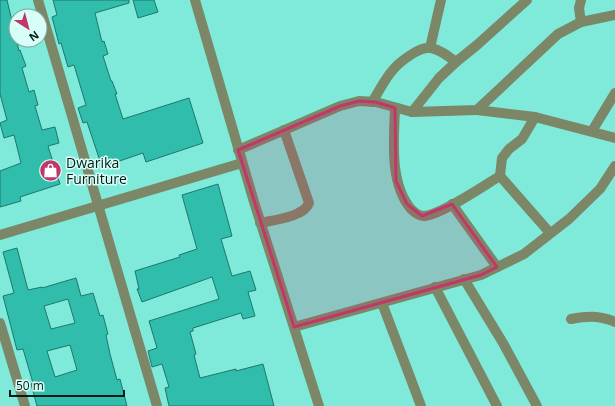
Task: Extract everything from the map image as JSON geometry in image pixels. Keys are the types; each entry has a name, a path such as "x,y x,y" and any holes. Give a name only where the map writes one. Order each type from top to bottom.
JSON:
{"street":[{"path":"38,0 157,406"},
{"path":"195,0 260,223 319,406"},
{"path":"430,48 441,0"},
{"path":"412,112 439,78 527,0"},
{"path":"581,0 579,8 581,22"},
{"path":"477,110 558,34 581,22 615,15"},
{"path":"372,102 393,70 406,58 418,50 430,48 441,52 456,62"},
{"path":"592,132 615,93"},
{"path":"238,150 340,106 359,101 372,102 412,112 477,110 535,117 615,138"},
{"path":"395,108 393,145 396,181 407,204 414,213 422,216 436,213 500,176"},
{"path":"535,117 522,139 509,149 502,158 500,176 550,233"},
{"path":"260,223 300,213 307,208 309,203 284,130"},
{"path":"0,235 242,163"},
{"path":"294,327 481,275 524,254 569,219 600,189 615,166"},
{"path":"452,204 497,267"},
{"path":"464,279 503,343 537,406"},
{"path":"435,287 497,406"},
{"path":"382,302 421,406"},
{"path":"571,319 591,316 609,319 615,322"},
{"path":"0,323 25,406"}],"highlighted area":[{"path":"359,101 376,102 395,108 396,181 407,204 422,216 452,204 497,267 481,275 294,327 238,150 340,106"}],"building":[{"path":"0,0 7,0 9,8 8,48 18,48 19,51 20,50 26,66 22,68 29,92 34,90 38,105 35,106 42,130 55,127 59,143 48,146 60,184 20,197 21,201 0,207 0,171 21,163 14,135 4,138 0,123 7,120 0,94"},
{"path":"53,0 129,0 129,3 95,13 102,42 104,41 108,54 103,56 117,94 115,94 123,119 189,98 203,143 146,162 143,153 102,167 87,122 83,123 78,108 86,105 74,65 68,67 61,43 59,44 52,17 57,15"},
{"path":"133,0 154,0 158,12 138,18"},
{"path":"218,184 232,236 221,239 232,276 250,271 256,290 248,292 255,316 243,319 241,313 193,328 193,331 190,332 196,354 194,355 200,378 263,364 274,406 169,406 165,388 169,387 162,364 152,367 148,351 157,348 149,321 219,299 212,277 142,302 137,289 139,289 135,271 180,257 179,255 197,249 182,195"},
{"path":"17,248 28,290 42,288 76,278 81,296 93,293 100,316 103,315 108,334 106,335 110,354 117,380 120,379 127,406 37,406 31,384 33,383 23,349 17,350 3,296 14,293 3,252","holes":["68,299 75,323 51,329 44,306","70,345 77,370 55,377 47,351"]}],"place":[{"name":"Dwarika Furniture","path":"50,171"}]}
